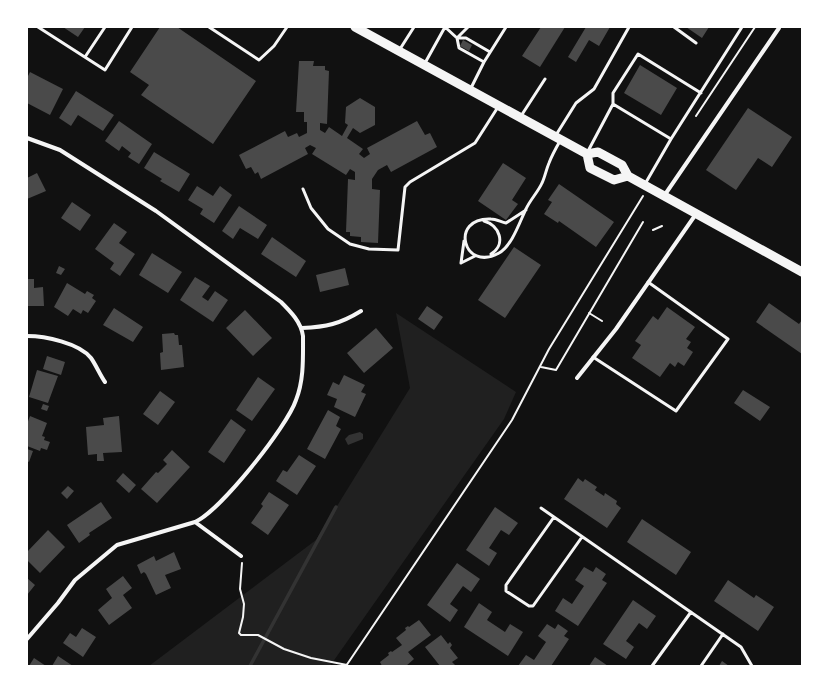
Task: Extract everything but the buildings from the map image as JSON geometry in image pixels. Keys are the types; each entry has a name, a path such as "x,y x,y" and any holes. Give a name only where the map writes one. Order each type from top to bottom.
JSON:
{"main road":[{"path":"360,28 424,65 587,154 598,152 617,162 622,165 628,176 802,272"},
{"path":"587,154 590,168 614,180 628,176"}],"street":[{"path":"664,196 779,28"},
{"path":"27,138 60,150 156,211 281,302 292,313 302,328 302,370 300,389 296,402 249,470 220,504 202,519 195,522 117,545 75,580 58,603 27,639"},
{"path":"577,378 648,282 696,213"},
{"path":"302,328 329,326 348,319 361,311"},
{"path":"27,336 45,336 73,346 90,357 105,382"},
{"path":"195,522 241,556"}],"lane":[{"path":"38,27 105,70 132,27"},
{"path":"85,57 105,27"},
{"path":"209,27 259,60 274,46 287,27"},
{"path":"399,51 414,27"},
{"path":"424,65 445,27 457,38 459,48 484,62"},
{"path":"457,38 468,27"},
{"path":"470,90 484,62 506,27"},
{"path":"526,210 506,223 489,219 470,226 467,229 464,240 462,263 475,256 488,256 499,253 504,249 521,223 526,210 542,184 558,138 576,103 594,89 629,27"},
{"path":"674,27 696,43"},
{"path":"644,185 671,139 742,27"},
{"path":"457,38 466,38 490,52"},
{"path":"587,154 613,104 613,93 638,54 701,93"},
{"path":"520,118 545,79"},
{"path":"613,104 671,139"},
{"path":"303,189 311,208 328,229 350,244 369,249 398,250 405,187 410,182 475,143 498,106"},
{"path":"483,220 489,222 496,228 500,238 498,247 488,256"},
{"path":"464,240 466,247 475,256"},
{"path":"593,357 676,411 728,339 648,282"},
{"path":"541,508 741,647 752,666"},
{"path":"554,517 506,585 506,591 510,595 529,606 533,606 582,537"},
{"path":"652,666 691,612"},
{"path":"701,666 723,634"}],"path":[{"path":"693,119 755,27"},
{"path":"241,556 242,579 240,589 244,604 243,617 239,633 241,635 258,635 284,649 311,658 346,665 512,420 549,350 626,222"},
{"path":"541,367 556,370 643,222"},
{"path":"653,230 662,226"},
{"path":"589,313 602,321"}],"shaded area":[{"path":"396,313 516,392 504,419 330,666 149,666 316,540 410,388"},
{"path":"360,432 363,434 363,439 348,445 345,439 349,435"}],"waterway":[{"path":"250,666 336,507"}]}
